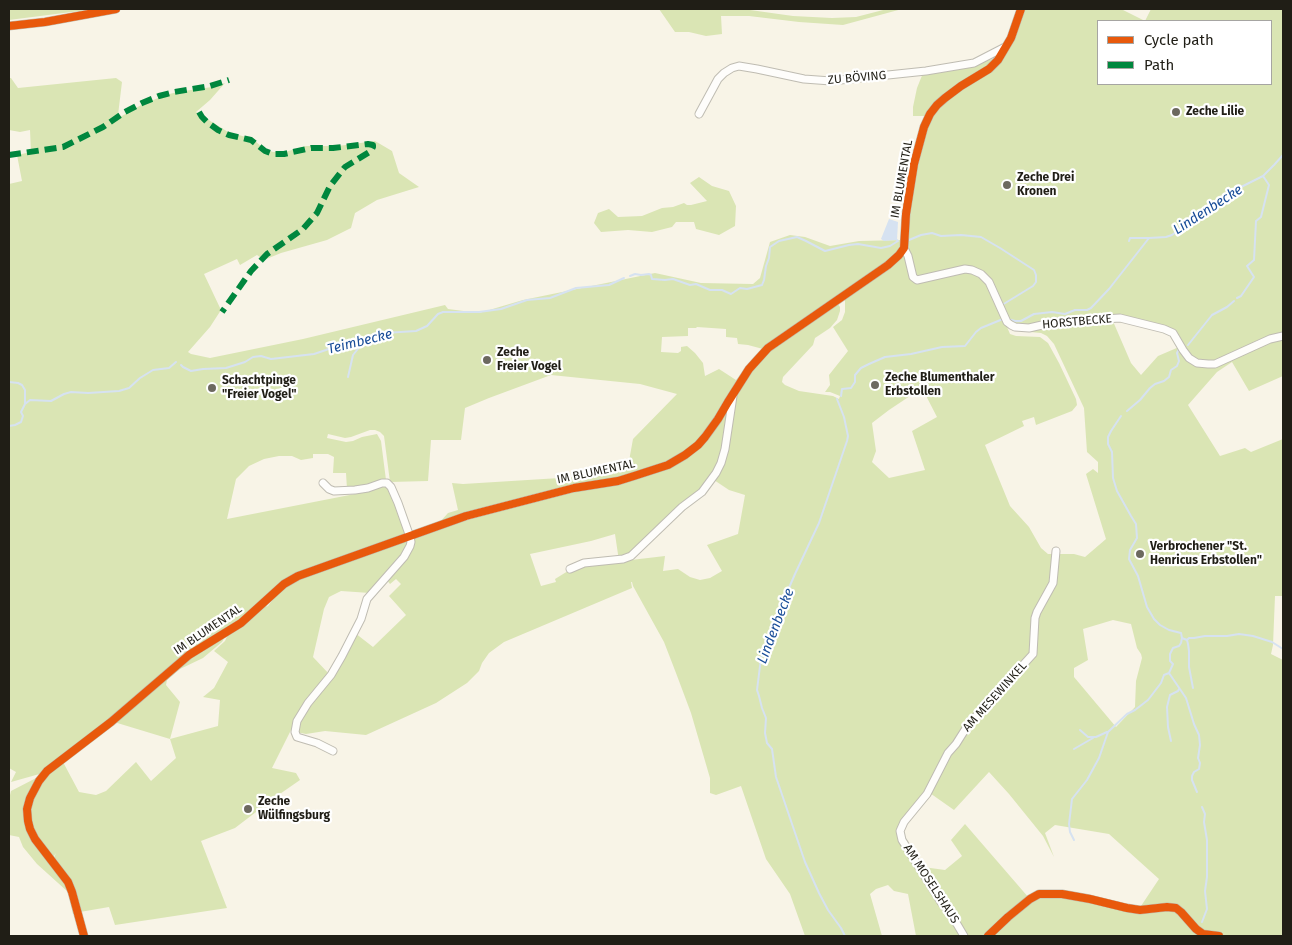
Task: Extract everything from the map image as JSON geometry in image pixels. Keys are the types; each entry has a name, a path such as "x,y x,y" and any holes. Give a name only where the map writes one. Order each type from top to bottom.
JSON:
{"street":[{"path":"9,26 45,22 116,9"},
{"name":"IM BLUMENTAL","path":"84,936 68,882 35,839 30,829 27,815 28,804 33,790 44,774 111,722 189,655 241,623 284,584 298,576 443,524 495,508 574,488 618,481 668,465 686,455 698,445 718,419 749,369 768,348 900,255 904,248 908,193 921,136 930,114 936,105 961,86 989,69 998,60 1011,38 1021,9"},
{"name":"ZU BÖVING","path":"699,114 718,80 732,68 740,66 804,79 831,81 926,71 974,63 1006,47"},
{"name":"HORSTBECKE","path":"904,248 908,256 912,277 917,280 965,269 981,274 989,282 1007,322 1015,327 1029,328 1068,321 1120,318 1173,333 1189,358 1196,363 1208,364 1215,364 1270,339 1283,336"},
{"name":"IM BLUMENTAL","path":"570,569 584,563 623,559 631,556 682,508 702,492 721,463 725,449 733,394"},
{"path":"323,483 334,491 355,490 368,488 382,482 387,483 391,487 398,503 410,536 410,546 404,557 367,599 361,619 342,656 331,675 308,703 297,721 295,732 298,737 334,751"},
{"name":"AM MESEWINKEL","path":"900,831 904,822 927,794 948,753 968,725 1033,654 1035,618 1053,583 1056,551"},
{"name":"AM MOSELSHAUS","path":"900,831 902,840 940,902 951,914 964,936"},
{"path":"988,936 1030,899 1040,894 1062,894 1140,910 1176,908 1196,930 1203,934 1219,936"}],"green space":[{"path":"9,9 95,9 9,20"},
{"path":"659,9 743,9 793,16 832,18 856,17 887,9 902,9 843,25 749,16 721,16 722,34 706,36 689,32 675,32"},
{"path":"1023,9 1121,9 1143,20 1097,20 1097,85 1272,85 1272,20 1146,20 1151,9 1283,9 1283,333 1258,340 1214,363 1197,362 1184,349 1174,332 1128,317 1113,316 1112,319 1131,363 1141,375 1158,356 1179,347 1196,364 1216,365 1283,337 1283,376 1249,391 1232,362 1217,372 1188,405 1220,456 1245,448 1251,452 1283,439 1283,596 1275,596 1271,654 1283,660 1283,936 1228,936 1204,933 1177,907 1164,904 1141,906 1159,879 1109,834 1055,825 1045,833 1054,857 1043,836 989,772 954,810 927,791 903,821 899,837 920,869 923,867 945,870 962,856 951,840 965,824 1029,898 986,936 916,936 908,894 894,891 888,885 876,889 870,894 882,936 805,936 790,894 766,859 741,786 716,795 710,793 710,778 691,713 664,642 632,582 632,588 504,642 489,653 479,671 467,683 436,703 366,735 325,731 306,734 296,732 300,719 309,703 332,675 355,633 373,647 406,615 389,596 401,584 396,579 390,584 386,579 405,558 414,537 441,526 439,523 448,513 458,510 452,483 463,484 592,476 625,469 629,461 633,439 677,394 640,384 551,375 465,408 461,440 431,440 428,481 390,482 384,436 375,430 345,438 328,434 327,438 346,442 377,434 381,441 386,480 355,489 347,489 346,473 333,473 334,457 328,454 313,454 313,458 301,460 292,456 279,456 264,459 249,466 236,479 227,519 365,492 380,485 385,485 388,486 393,495 406,534 288,578 242,621 172,666 112,720 43,773 11,782 16,772 9,768 9,184 22,181 17,155 31,152 30,130 20,132 9,130 9,78 18,88 116,78 122,82 118,115 120,117 143,104 166,95 225,83 196,112 228,132 253,139 264,149 273,152 285,152 306,146 338,146 375,141 392,151 399,173 419,187 377,200 355,213 351,228 327,240 281,253 264,260 257,255 240,265 237,259 204,274 221,310 210,327 188,352 191,354 210,358 303,339 445,305 448,309 479,313 523,300 655,273 701,283 753,284 760,278 770,242 790,235 805,237 830,246 859,241 903,240 898,254 890,261 763,349 738,344 737,338 726,337 726,329 688,328 688,336 662,337 661,352 678,353 681,351 681,347 687,346 703,363 705,376 719,369 736,380 746,368 735,390 740,388 751,370 772,348 836,303 840,307 837,320 830,328 815,338 813,345 783,377 782,382 799,391 833,396 839,399 840,396 825,392 830,385 829,375 848,351 833,327 842,320 845,312 845,298 849,293 879,274 902,256 905,256 907,259 911,279 916,282 965,271 973,271 988,282 990,281 972,268 956,269 920,279 915,277 911,266 908,245 908,205 922,139 930,118 913,116 913,107 917,88 923,73 975,64 1003,56 1011,42","holes":["990,287 993,287 1005,316 1016,326 1013,329 1041,333 1047,336 1054,344 1084,408 1087,452 1098,462 1098,473 1093,469 1086,474 1106,539 1085,557 1074,554 1048,554 1041,548 1029,527 1010,506 985,445 1024,426 1022,421 1034,417 1036,425 1072,411 1077,405 1076,399 1048,343 1040,337 1010,334","922,388 937,417 912,431 925,470 889,478 872,462 876,451 872,423","714,480 729,490 745,495 738,534 707,545 722,571 710,578 700,580 690,577 678,569 663,571 665,556 631,560 669,521 705,493","615,534 619,561 579,567 555,579 556,582 541,586 530,554","1113,620 1131,624 1137,648 1142,658 1136,681 1135,707 1116,727 1074,677 1074,668 1088,660 1083,629"]},
{"path":"699,177 712,186 729,191 736,206 735,226 719,235 696,229 694,222 676,222 672,227 652,232 628,230 601,232 594,223 598,213 609,209 618,217 642,216 662,208 684,203 691,205 707,201 690,183"},
{"path":"407,539 408,547 370,593 341,591 329,597 324,609 313,657 330,675 308,702 291,730 272,768 296,773 300,780 235,828 201,841 227,908 115,925 109,907 80,912 53,860 56,853 52,859 32,829 29,805 46,774 63,762 79,792 96,795 106,791 136,762 151,781 176,758 170,739 218,726 220,700 203,697 214,688 228,662 214,651 225,641 229,632 274,596 266,607 268,606 280,590 289,583"},
{"path":"227,633 222,642 203,658 180,669 167,680 166,685 180,702 170,739 114,722 175,667"},
{"path":"40,776 31,791 29,829 66,881 76,913 73,914 68,892 37,864 23,847 19,837 9,835 9,799 11,791"},
{"path":"1042,895 1086,901 1112,907 1167,908 1175,911 1206,936 989,936 1032,899"}],"water":[{"path":"889,219 898,222 897,240 884,241 881,239"}],"waterway":[{"name":"Lindenbecke","path":"1008,319 1021,321 1034,314 1052,312 1065,314 1075,310 1091,308 1109,289 1149,238 1172,235 1207,212 1233,191 1263,176 1283,155"},
{"path":"1237,298 1241,296 1254,277 1247,266 1254,260 1256,221 1261,217 1269,185 1263,176"},
{"name":"Teimbecke","path":"909,240 932,233 941,236 981,237 1034,270 1036,282 1033,286 1002,305"},
{"name":"Teimbecke","path":"630,276 649,274 652,279 673,279 690,285 696,284 710,290 722,290 731,294 740,288 747,289 762,285 770,247 779,241 797,237 825,251 858,244 881,248 890,246 897,240"},
{"path":"1129,241 1130,238 1149,238"},
{"name":"Teimbecke","path":"181,365 191,371 226,368 245,362 253,357 261,356 271,359 314,354 337,345 353,345 367,341 385,333 416,331 427,326 438,314 443,312 479,312 501,309 527,300 550,298 576,288 609,285 624,278"},
{"path":"1188,345 1212,315 1234,301"},
{"name":"Lindenbecke","path":"841,396 842,389 851,388 855,382 855,375 861,368 869,364 885,357 911,354 942,347 965,346 981,328 1003,319"},
{"path":"348,377 353,355 365,343"},
{"path":"1127,411 1150,388 1169,377 1171,370 1177,366 1179,361 1177,353 1179,349"},
{"name":"Teimbecke","path":"9,426 21,422 23,416 21,412 25,404 30,400 51,401 71,392 119,391 129,388 153,370 169,368 176,362"},
{"path":"9,382 22,385 25,390 25,404"},
{"name":"Lindenbecke","path":"837,399 844,417 848,436 847,441 819,523 775,620 761,658 757,690 766,718 765,733 767,743 772,749 776,777 805,862 828,910 845,936"},
{"path":"1074,840 1069,824 1072,799 1087,780 1099,758 1108,732 1127,714 1148,700 1161,683 1164,675 1169,673 1173,664 1170,661 1170,654 1173,648 1179,646 1182,638 1181,633 1169,630 1154,619 1147,607 1138,576 1129,559 1130,550 1137,538 1136,524 1117,491 1113,478 1112,452 1108,444 1108,437 1121,416"},
{"path":"1187,640 1189,638 1205,636 1239,634 1272,642 1283,649"},
{"path":"1182,638 1187,640 1188,644 1189,667 1193,688"},
{"path":"1169,673 1186,698 1199,735 1199,769 1192,776 1197,792"},
{"path":"1171,741 1167,707 1170,695 1179,689"},
{"path":"1080,730 1088,737 1096,737 1107,732"},
{"path":"1074,749 1093,738"},
{"path":"1202,807 1205,814 1204,822 1207,840 1205,891 1207,909 1202,922"}],"marked path":[{"path":"9,155 63,147 103,127 125,112 159,96 210,86 229,80"},
{"path":"199,112 207,122 218,130 229,135 251,140 265,151 273,154 284,154 311,148 373,145 371,151 345,167 330,186 317,213 303,229 267,254 251,271 222,312"}],"cycle path":[{"path":"9,26 45,22 116,9"},
{"path":"84,936 68,882 35,839 28,821 27,809 30,798 47,771 111,722 189,655 241,623 284,584 298,576 466,516 574,488 618,481 668,465 698,445 718,419 749,369 768,348 888,265 899,255 904,248 906,214 914,164 924,127 930,114 945,98 989,69 998,60 1011,38 1021,9"},
{"path":"988,936 1008,917 1039,894 1062,894 1140,910 1176,908 1203,934 1219,936"}],"place":[{"name":"Zeche Lilie","path":"1176,112"},
{"name":"Zeche Drei Kronen","path":"1007,185"},
{"name":"Zeche Freier Vogel","path":"487,360"},
{"name":"Zeche Blumenthaler Erbstollen","path":"875,385"},
{"name":"Schachtpinge \"Freier Vogel\"","path":"212,388"},
{"name":"Verbrochener \"St. Henricus Erbstollen\"","path":"1140,554"},
{"name":"Zeche Wülfingsburg","path":"248,809"}]}
